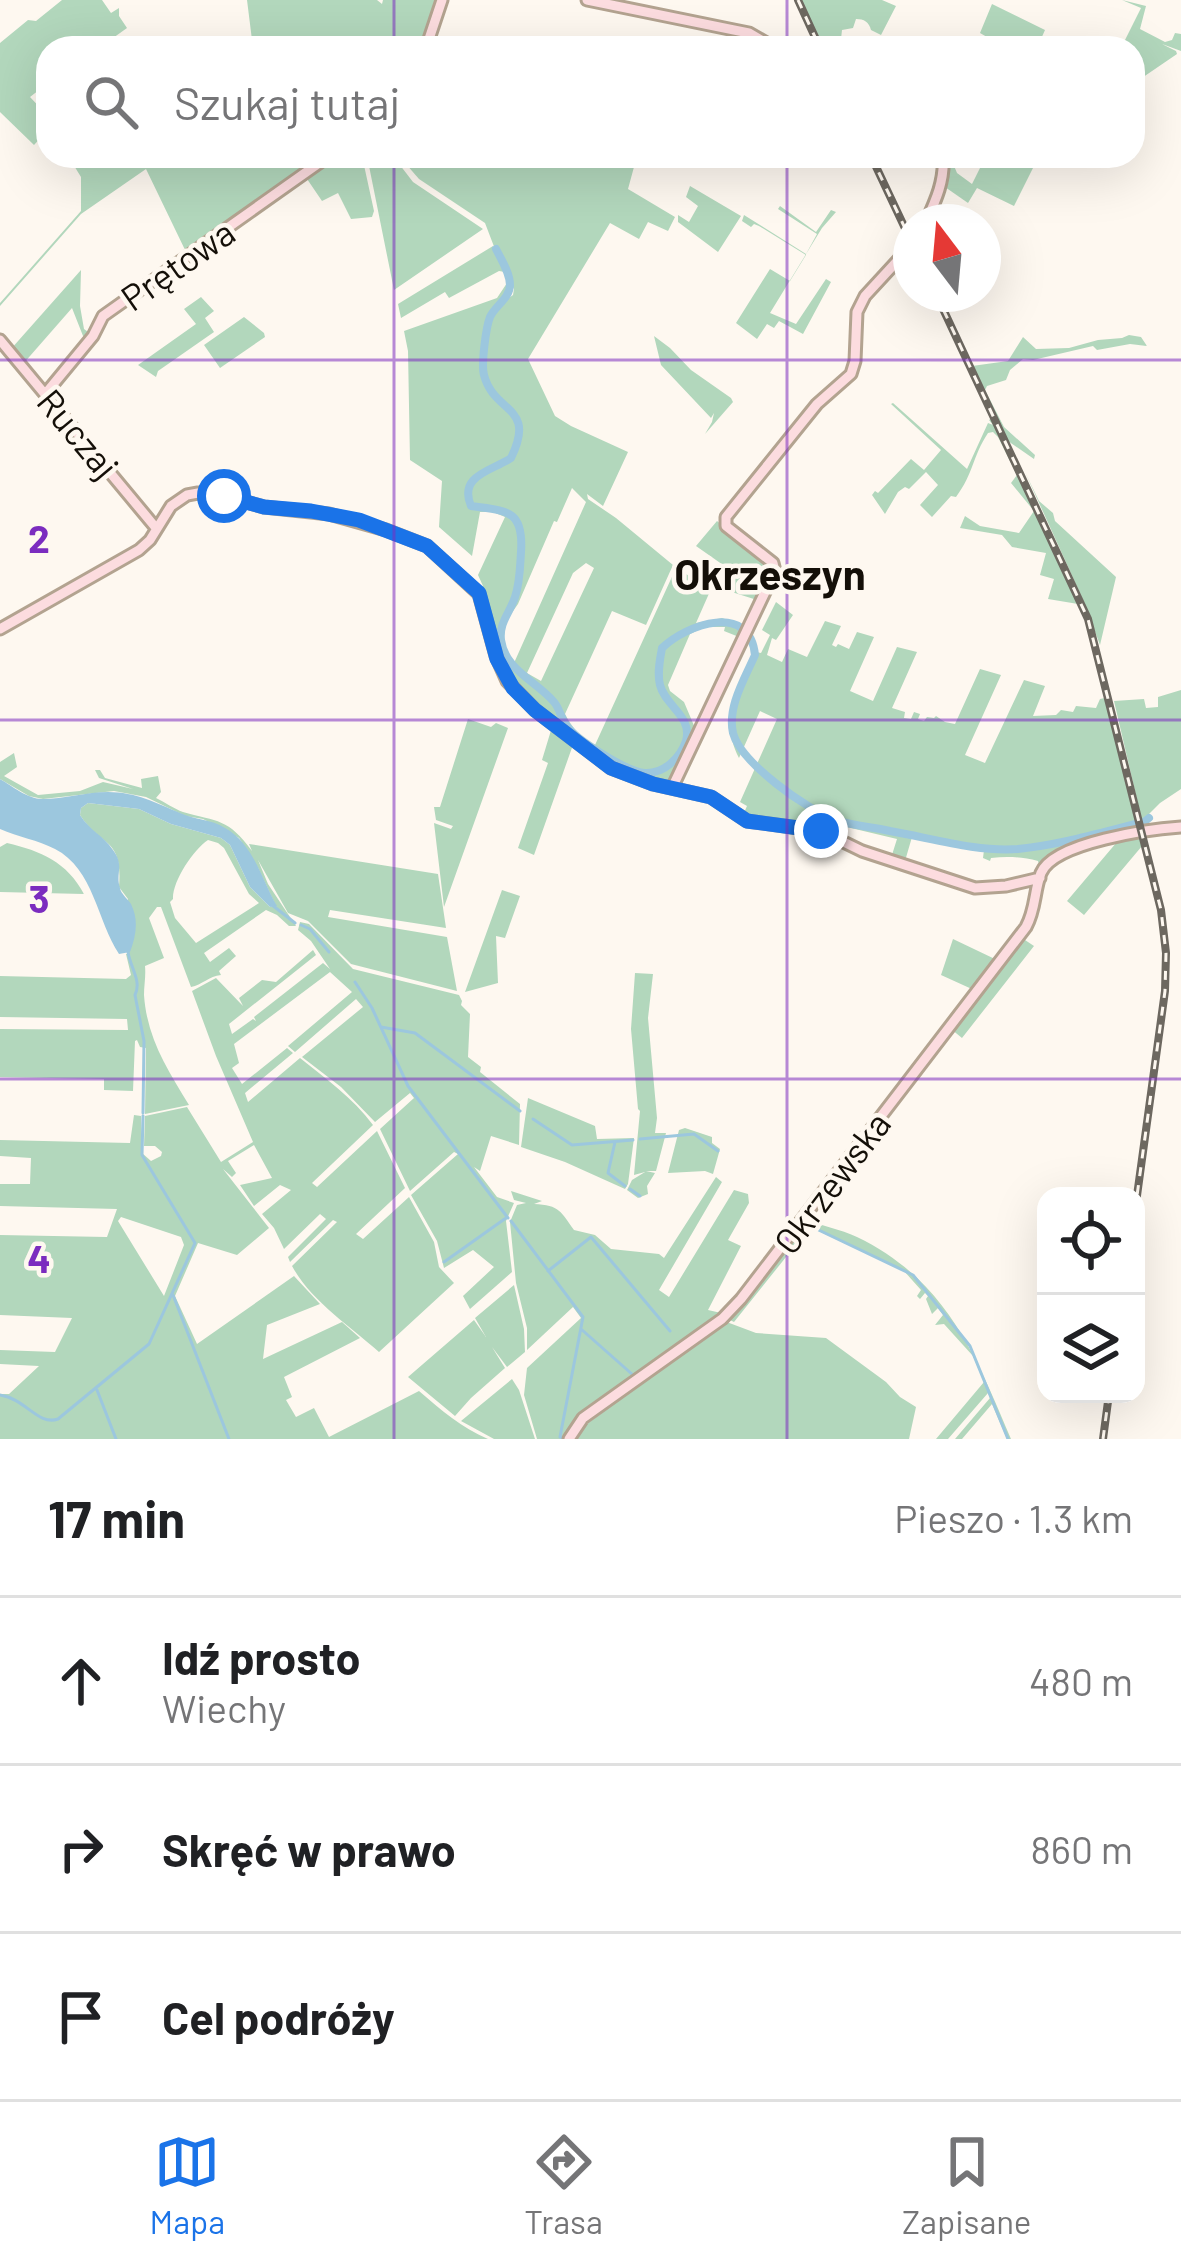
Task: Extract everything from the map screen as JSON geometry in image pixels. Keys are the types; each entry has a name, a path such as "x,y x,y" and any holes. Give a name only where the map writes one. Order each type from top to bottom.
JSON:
{"street":[{"path":"430,36 442,0"},
{"path":"587,0 753,36"},
{"name":"Prętowa","path":"46,393 94,335 103,316 312,168"},
{"path":"933,204 944,168"},
{"path":"672,788 775,568 728,528 726,518 812,410 851,374 857,312 893,265"},
{"name":"Ruczaj","path":"0,340 156,528"},
{"path":"0,629 133,554 150,540 178,501 198,493 218,494 264,507 359,520 427,546 479,593 498,664 518,693 611,768 711,797 747,821 821,831 862,851 975,888 1040,878 1050,862 1089,844 1181,826"},
{"name":"Okrzewska","path":"569,1439 583,1418 722,1318 741,1299 1026,927 1040,878"}],"green space":[{"path":"62,0 102,0 111,13 119,8 127,28 116,36 36,36 36,92 30,97 36,103 34,145 0,112 0,43 28,20 36,21"},
{"path":"247,0 377,0 382,4 383,0 440,0 428,36 252,36"},
{"path":"801,0 882,0 896,6 881,35 856,19 853,28 842,30 841,36 818,36"},
{"path":"1122,0 1146,6 1140,29 1165,42 1181,34 1181,51 1162,44 1177,54 1145,76 1145,36 1127,36 1141,8"},
{"path":"992,4 1045,30 1042,36 980,33"},
{"path":"75,168 306,168 187,254 146,169 81,214 0,306 81,211 81,177"},
{"path":"316,168 365,168 372,217 351,219 338,193 322,201 305,176"},
{"path":"369,168 402,168 413,182 483,229 394,290"},
{"path":"409,168 634,168 628,189 675,217 668,231 648,222 639,239 610,223 528,359 555,416 628,452 603,506 587,494 588,499 673,565 646,625 612,611 565,714 574,728 595,745 676,568 711,589 696,623 722,618 744,626 739,637 724,631 725,627 705,627 690,634 668,685 684,702 695,728 673,779 636,776 595,753 534,703 505,671 514,663 586,502 572,488 554,521 506,621 503,636 511,660 503,667 478,575 505,517 480,512 472,556 439,527 442,481 410,460 404,331 497,298 507,283 499,305 514,289 505,272 499,271 449,298 445,292 401,318 398,304 493,246 498,257 485,223","holes":["586,563 594,568 541,681 527,673 573,573"]},
{"path":"945,168 955,168 972,184 980,168 1033,168 1014,206 977,188 968,203 945,187"},
{"path":"690,186 741,216 718,252 678,222 678,215 689,222 698,206 686,197"},
{"path":"780,206 816,232 831,210 836,212 806,255 742,221 744,215 806,254 817,234"},
{"path":"770,269 790,281 770,313 796,324 826,279 831,282 803,334 779,321 774,328 767,324 757,339 736,323"},
{"path":"81,270 80,306 84,329 91,334 85,341 72,308 23,364 11,349"},
{"path":"201,297 214,311 205,318 214,332 156,377 138,365 196,324 184,309"},
{"path":"244,317 265,337 220,368 204,345"},
{"path":"1129,335 1141,337 1147,346 1097,350 1093,346 1023,359 1006,380 987,386 1004,427 1034,459 1008,441 972,366 1008,361 1023,337 1036,349 1069,348"},
{"path":"654,336 731,398 733,402 705,434 714,413 711,418 661,365"},
{"path":"893,403 967,469 988,423 993,425 992,418 1078,604 1048,599 1054,579 1040,575 1046,553 1012,547 1002,535 960,528 965,516 980,526 1019,533 1034,511 1011,483 1017,475 993,432 988,433 956,497 951,496 932,517 920,505 938,485 926,472 909,489 898,492 885,514 872,495 875,491 911,459 924,470 941,450"},
{"path":"1025,472 1055,521 1116,577 1100,645 1084,602"},
{"path":"717,521 770,565 757,600 716,587 726,567 696,546"},
{"path":"776,602 793,615 776,640 772,638 767,655 782,662 788,649 807,657 825,621 841,626 832,645 836,647 849,649 857,632 874,637 850,691 873,701 897,647 917,652 892,708 905,712 904,718 911,719 914,712 924,721 936,716 955,724 980,669 1001,675 965,755 985,763 1024,680 1045,686 1033,716 1073,712 1076,706 1096,708 1105,698 1137,825 1040,869 1038,861 1009,857 990,861 983,858 984,850 912,837 905,861 891,858 897,839 834,824 830,832 743,815 747,806 740,802 777,719 760,711 739,758 731,724 749,670 750,642 744,638 748,630 756,652 761,653 770,635 762,630"},
{"path":"1181,690 1181,789 1142,821 1114,701 1144,699 1146,708 1158,707 1158,697"},
{"path":"468,719 508,728 444,907 434,823 453,826 436,820 434,807 440,807"},
{"path":"552,727 574,742 534,855 518,848 548,763 542,760"},
{"path":"14,753 17,767 4,776 38,795 80,791 103,782 133,789 99,778 95,770 105,778 142,788 141,779 158,776 161,792 156,798 229,827 252,851 249,844 438,874 446,928 330,910 328,917 447,937 457,991 351,964 308,921 288,913 258,860 268,884 296,926 266,910 204,953 210,962 229,948 236,956 219,971 221,975 191,987 161,907 149,918 164,958 145,966 146,1011 159,1053 189,1105 145,1114 146,1048 137,1040 133,1091 104,1090 104,1079 0,1077 0,1029 128,1030 127,1019 0,1017 0,976 126,979 131,975 126,954 128,899 119,887 118,859 80,815 88,803 139,809 221,838 230,845 250,887 270,907 276,906 239,838 203,819 185,816 146,797 114,791 43,799 29,796 0,779 0,762","holes":["208,840 218,843 259,903 196,943 175,918 170,902 196,851"]},
{"path":"1139,833 1142,846 1084,915 1067,901 1122,836"},
{"path":"7,843 52,860 84,894 0,892 0,847"},
{"path":"502,890 520,896 505,938 496,936 498,983 465,992"},
{"path":"300,922 309,924 353,969 459,995 470,1014 468,1057 520,1104 519,1145 491,1136 480,1171 474,1167 497,1197 514,1203 506,1221 512,1272 470,1309 463,1296 494,1267 473,1250 444,1268 437,1241 411,1195 458,1154 454,1152 410,1191 380,1129 414,1098 410,1093 375,1122 341,1087 302,1057 363,1007 356,999 295,1052 288,1046 352,992 330,972 234,1044 239,1063 232,1068 242,1084 287,1048 293,1053 245,1093 248,1102 300,1058 348,1097 373,1125 312,1183 317,1187 377,1131 405,1188 356,1234 363,1239 409,1197 434,1242 439,1267 454,1283 379,1352 320,1302 292,1266 337,1222 333,1220 290,1262 288,1257 326,1219 320,1214 284,1249 262,1214 291,1190 280,1185 254,1206 240,1185 272,1178 254,1145 228,1161 236,1173 232,1177 223,1169 269,1228 237,1255 198,1243 175,1296 197,1344 294,1276 320,1304 267,1325 263,1359 342,1322 360,1338 284,1377 292,1397 286,1400 296,1417 314,1408 329,1437 419,1391 488,1439 0,1439 0,1394 9,1394 39,1366 0,1364 0,1350 55,1352 72,1318 0,1315 0,1235 107,1237 117,1209 0,1206 0,1184 30,1184 31,1158 0,1156 0,1140 130,1143 134,1115 141,1116 142,1153 151,1161 162,1152 144,1146 145,1116 187,1107 221,1162 253,1142 192,991 216,978 243,1006 239,998 262,980 276,982 313,950 316,955 229,1024 232,1034 256,1021 254,1017 323,963 330,969 298,930","holes":["121,1217 181,1237 184,1245 164,1296 118,1221"]},
{"path":"1022,938 1034,946 962,1038 951,1029"},
{"path":"953,939 997,960 974,990 941,975"},
{"path":"635,973 653,974 648,1018 655,1133 666,1133 656,1171 646,1171 655,1173 648,1194 638,1198 627,1190 645,1172 634,1175 640,1111 631,1029"},
{"path":"528,1098 595,1126 597,1139 634,1138 625,1189 521,1147"},
{"path":"679,1130 712,1137 720,1149 713,1174 668,1173"},
{"path":"716,1177 722,1182 659,1290 669,1297 734,1190 748,1194 749,1203 728,1240 741,1246 708,1310 721,1313 591,1406 566,1439 537,1439 524,1395 527,1368 581,1318 573,1307 527,1350 510,1222 517,1205 526,1203 514,1200 511,1191 542,1201 534,1204 555,1208 574,1230 595,1235 611,1249 664,1258"},
{"path":"805,1219 851,1234 888,1255 935,1297 970,1349 1011,1439 992,1404 962,1439 955,1439 990,1398 988,1393 948,1439 936,1439 984,1382 973,1356 944,1324 935,1325 943,1315 938,1308 932,1314 928,1296 917,1296 921,1290 904,1271 810,1227 734,1322 728,1319"},
{"path":"514,1285 525,1352 507,1367 492,1347 505,1368 455,1416 408,1377 474,1320 486,1337 475,1318"},
{"path":"724,1321 756,1333 826,1338 916,1407 909,1439 571,1439 581,1425"},
{"path":"512,1379 535,1439 494,1439 461,1421"}],"water":[{"path":"0,779 37,798 128,794 220,825 250,852 277,906 270,907 250,887 230,845 221,838 139,809 88,803 80,815 117,856 121,890 135,916 130,952 119,954 87,882 68,858 0,829"}],"waterway":[{"path":"496,249 510,285 490,317 483,370 489,388 517,419 518,441 511,458 473,481 468,496 471,506 503,511 516,520 521,538 519,581 501,640 508,659 554,702 572,732 637,771 665,768 680,753 687,732 660,685 662,648 701,626 730,623 751,638 755,655 732,713 733,733 748,758 824,815 856,825 1002,849 1066,841 1149,818"},
{"path":"272,905 295,923"},
{"path":"301,925 329,952"},
{"path":"128,952 144,1041 143,1113"},
{"path":"355,982 408,1086 508,1218"},
{"path":"381,1027 415,1033 520,1111"},
{"path":"0,1395 44,1419 58,1419 149,1344 195,1243 142,1155 143,1116"},
{"path":"533,1119 572,1145 633,1140"},
{"path":"640,1139 694,1134 718,1151"},
{"path":"615,1142 608,1173 625,1186"},
{"path":"630,1189 640,1196"},
{"path":"444,1262 506,1218"},
{"path":"511,1221 583,1317 560,1437 564,1438"},
{"path":"806,1224 913,1275 970,1346 1008,1439"},
{"path":"548,1271 591,1237 670,1331"},
{"path":"173,1295 229,1439"},
{"path":"581,1329 633,1375"},
{"path":"97,1390 116,1439"}],"railway":[{"path":"798,0 814,36"},
{"path":"877,168 894,204"},
{"path":"944,312 1088,619 1161,910 1165,991 1138,1187"},
{"path":"1103,1439 1108,1403"}],"district":[{"name":"Okrzeszyn","path":"770,573"}],"route":[{"path":"224,496 264,507 359,520 427,546 479,593 507,681 535,710 611,768 653,784 711,797 747,821 821,831"}]}
